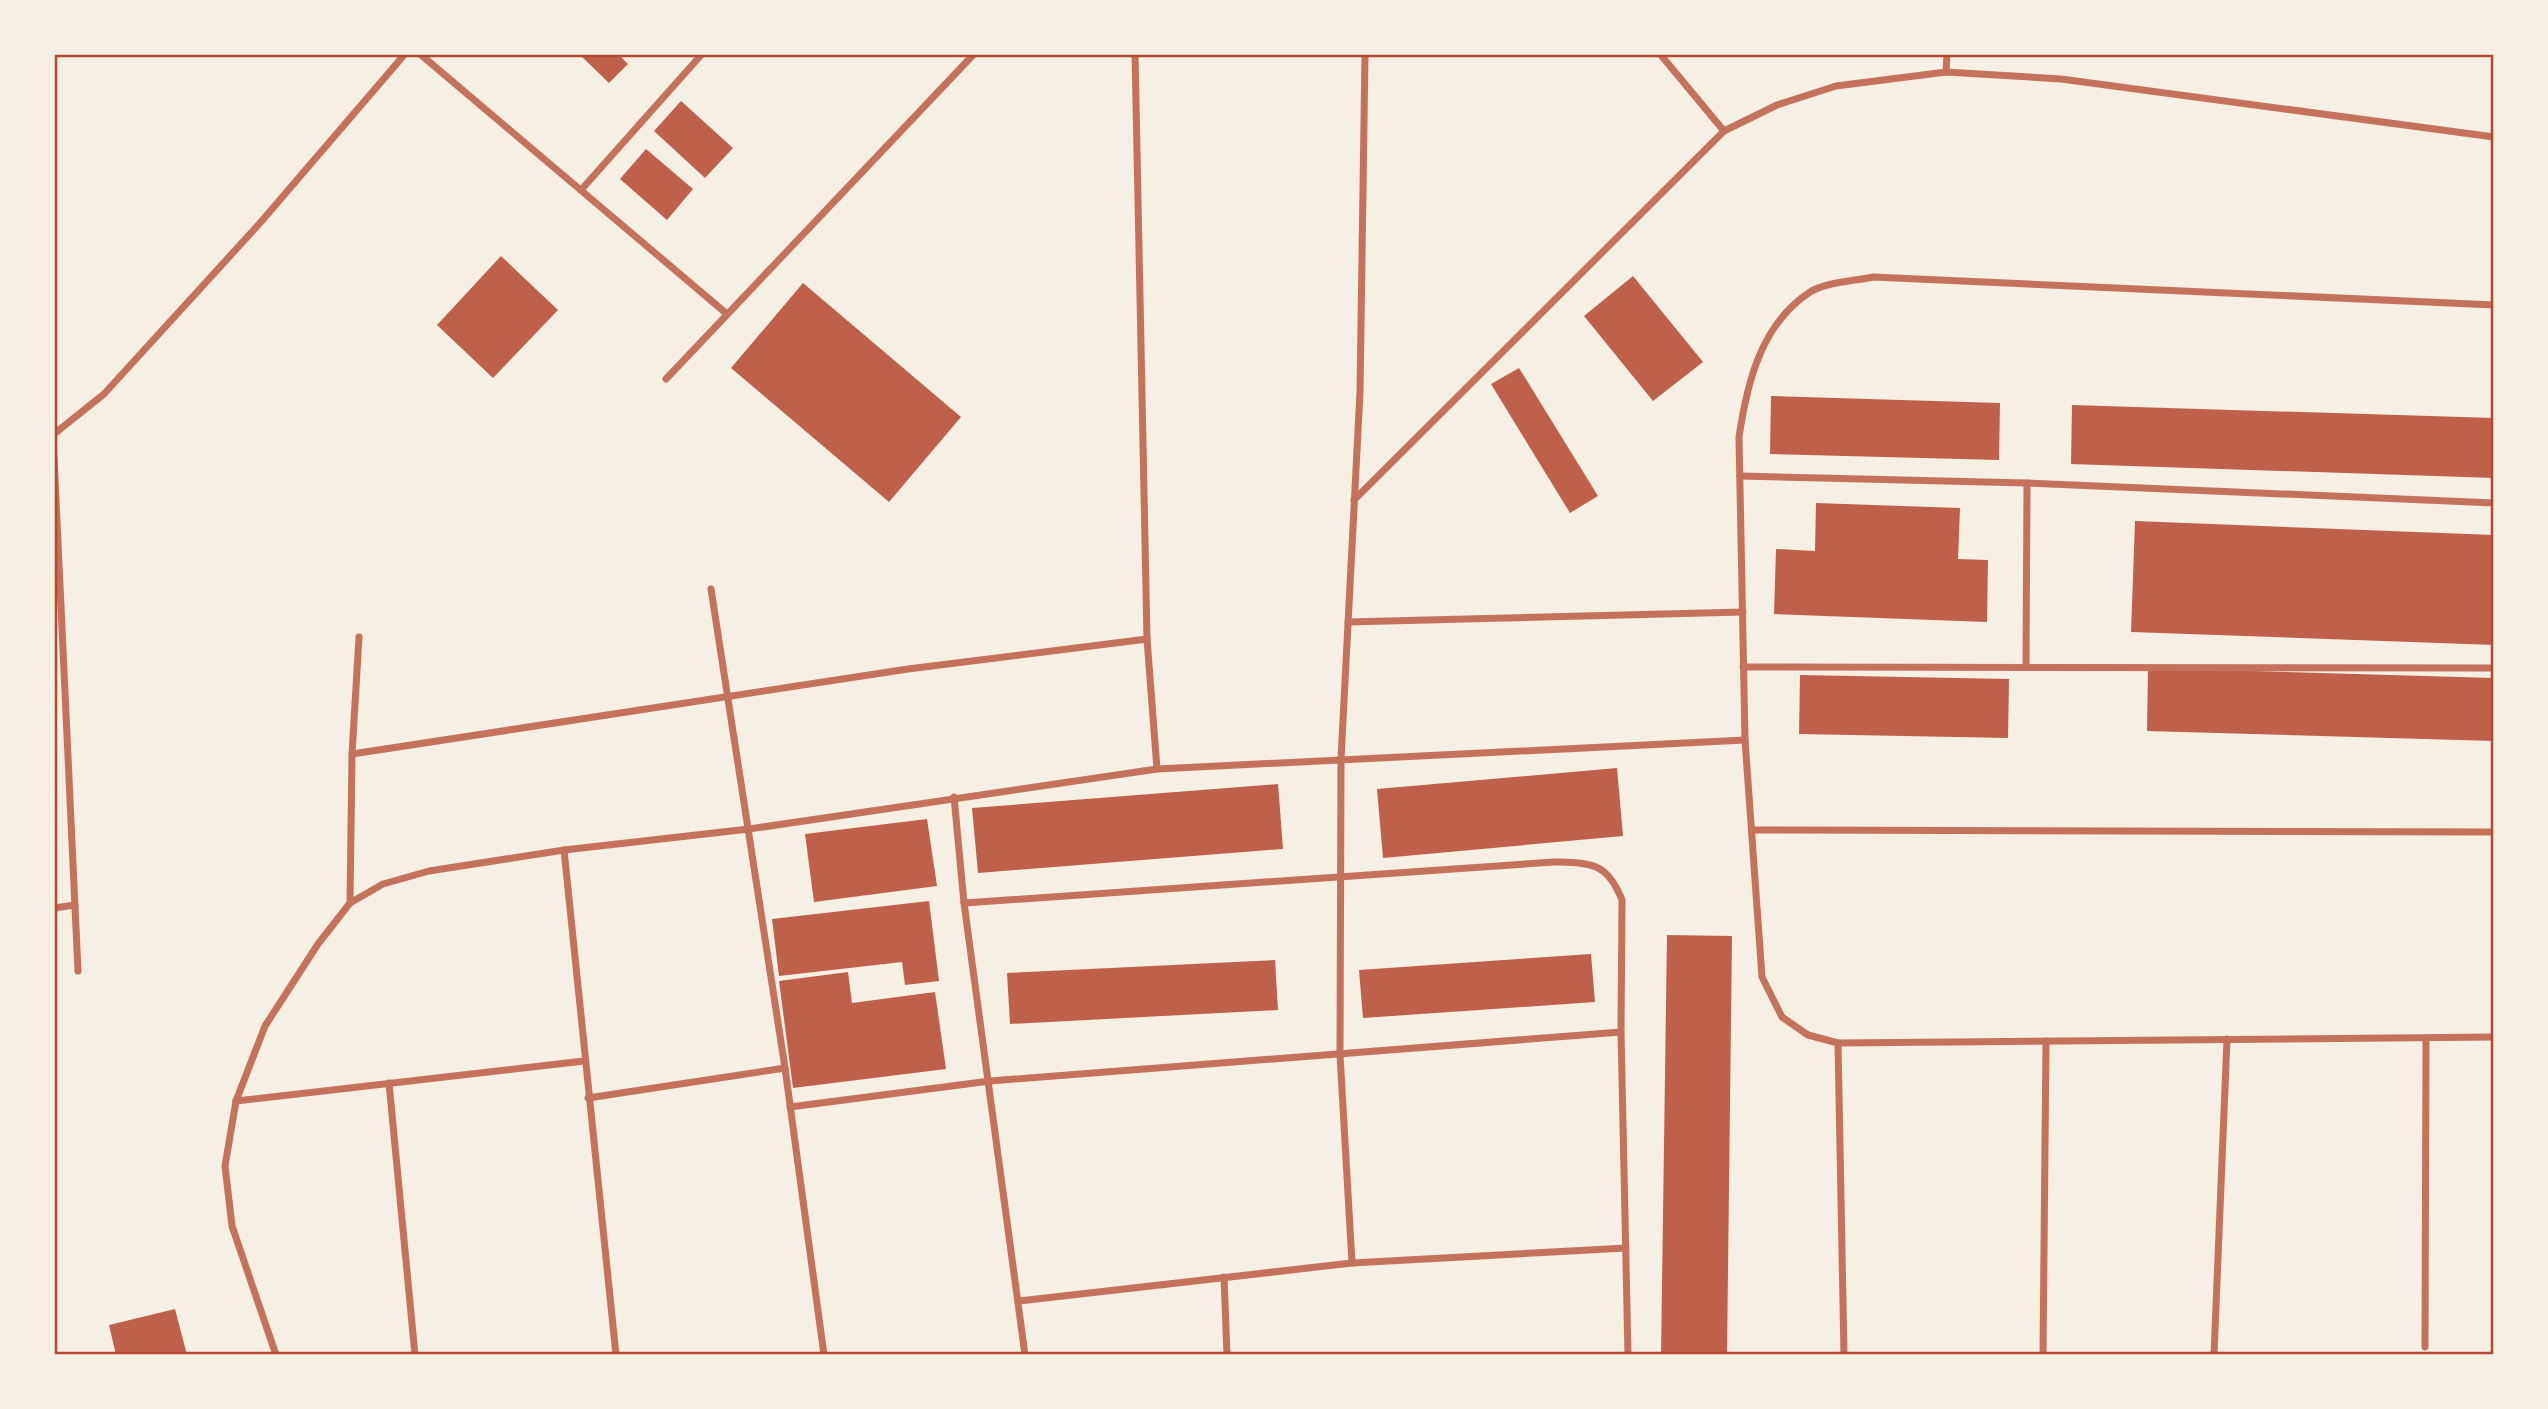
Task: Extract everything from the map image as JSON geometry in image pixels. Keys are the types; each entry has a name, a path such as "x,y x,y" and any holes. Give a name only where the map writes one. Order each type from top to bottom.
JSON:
{"street":[{"path":"54,434 104,394 260,223 405,54"},
{"path":"421,54 727,314"},
{"path":"581,190 702,54"},
{"path":"666,379 974,54"},
{"path":"1135,54 1147,639 1157,768"},
{"path":"1352,1263 1340,1055 1340,759 1360,392 1365,54"},
{"path":"1660,54 1724,131"},
{"path":"1946,72 1947,54"},
{"path":"1354,500 1724,131 1777,105 1836,86 1946,72 2061,79 2494,137"},
{"path":"2494,305 1873,277 1812,290 1778,321 1759,355 1745,398 1739,437 1745,740 1762,977 1782,1017 1808,1035 1838,1043 2494,1037"},
{"path":"54,457 78,971"},
{"path":"1740,476 2027,483 2494,503"},
{"path":"2026,667 2027,483"},
{"path":"712,589 726,697 785,1068 824,1355"},
{"path":"1348,622 1743,612"},
{"path":"350,903 352,754 359,637"},
{"path":"352,754 908,669 1147,639"},
{"path":"1743,667 2494,668"},
{"path":"276,1355 232,1226 225,1166 236,1101 265,1026 318,944 350,903 383,884 429,871 564,850 749,829 1157,768 1745,740"},
{"path":"954,797 964,902 1025,1355"},
{"path":"1752,830 2494,832"},
{"path":"564,850 616,1355"},
{"path":"964,902 1554,862 1591,863 1614,879 1622,900 1621,1032 1628,1355"},
{"path":"54,908 75,905"},
{"path":"790,1107 990,1082 1621,1032"},
{"path":"2425,1347 2426,1038"},
{"path":"2214,1355 2227,1039"},
{"path":"2043,1355 2046,1041"},
{"path":"1838,1043 1844,1355"},
{"path":"236,1101 584,1061"},
{"path":"588,1098 785,1068"},
{"path":"388,1083 415,1355"},
{"path":"1018,1301 1352,1263 1626,1248"},
{"path":"1224,1277 1227,1355"}],"building":[{"path":"579,54 618,54 628,64 609,83"},
{"path":"681,101 733,148 705,178 654,131"},
{"path":"646,149 693,189 667,220 620,179"},
{"path":"501,256 558,310 493,378 437,325"},
{"path":"1633,276 1703,362 1653,401 1584,316"},
{"path":"803,283 961,417 889,502 731,368"},
{"path":"1519,368 1598,496 1570,513 1491,384"},
{"path":"1771,396 2000,403 1999,460 1770,454"},
{"path":"2072,405 2494,418 2494,478 2071,464"},
{"path":"1816,503 1960,508 1958,559 1988,560 1987,622 1774,614 1776,549 1815,551"},
{"path":"2135,521 2494,535 2494,645 2131,632"},
{"path":"2148,668 2494,678 2494,741 2147,731"},
{"path":"1800,675 2009,679 2008,738 1799,734"},
{"path":"1617,768 1623,836 1383,858 1377,789"},
{"path":"1278,784 1283,849 978,873 972,808"},
{"path":"927,819 937,886 814,902 805,834"},
{"path":"929,901 939,981 905,985 902,962 779,976 772,919"},
{"path":"1667,935 1732,936 1727,1355 1661,1355"},
{"path":"1591,954 1595,1002 1363,1018 1359,970"},
{"path":"1275,960 1278,1010 1010,1024 1007,973"},
{"path":"848,972 852,1003 935,992 946,1069 793,1088 779,981"},
{"path":"175,1309 187,1355 116,1355 109,1325"}]}
